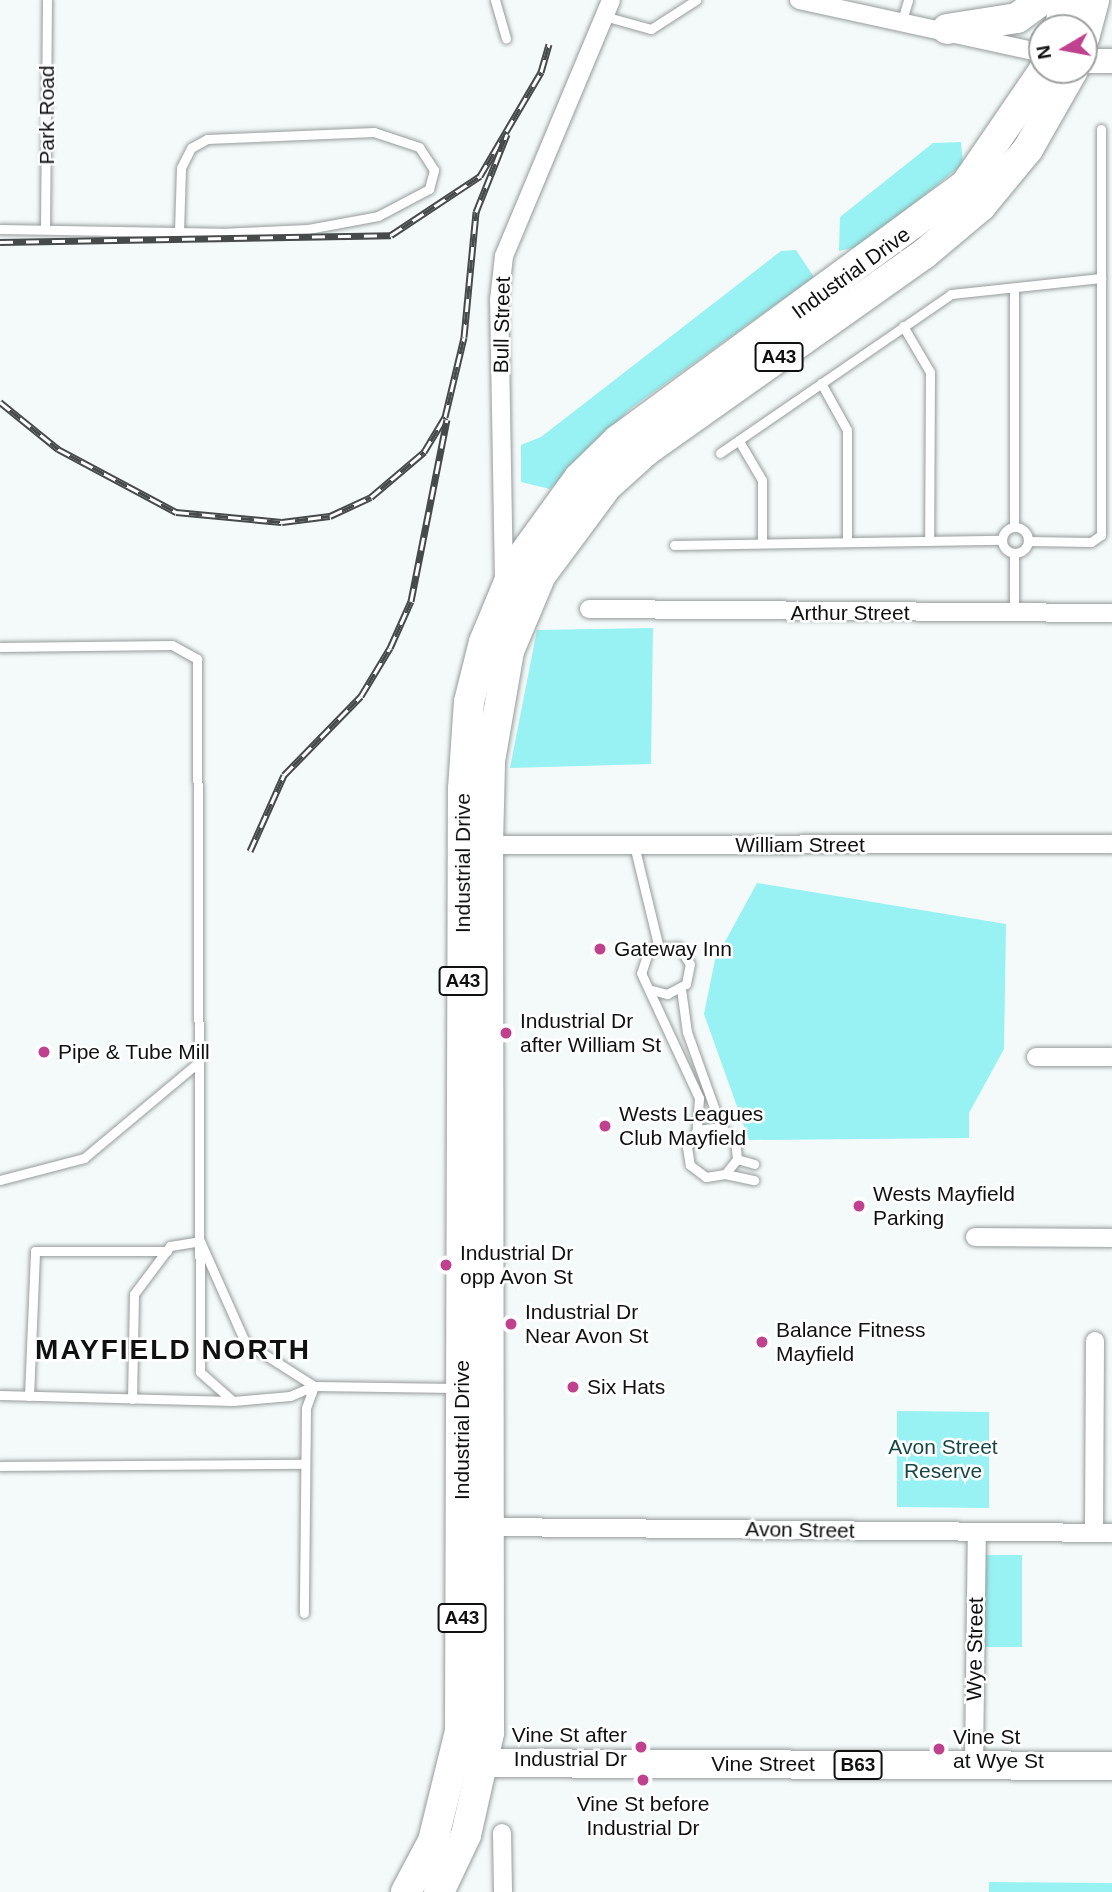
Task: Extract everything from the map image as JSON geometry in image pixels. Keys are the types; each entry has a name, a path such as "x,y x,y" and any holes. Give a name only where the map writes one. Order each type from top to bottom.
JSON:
{"highway":[{"path":"947,29 1017,18 1042,0"},
{"name":"Industrial Drive","path":"439,1892 466,1835 486,1763 489,1527 476,1388 480,731 484,642 504,589 544,520 618,440 966,184 1034,84"},
{"name":"Industrial Drive","path":"406,1892 433,1841 456,1763 476,1388 488,845 480,731 509,651 528,600 570,529 607,486 647,450 924,254 981,206 1028,149 1065,84"}],"main road":[{"name":"Vine Street","path":"456,1763 1112,1766"}],"street":[{"path":"799,0 947,29 1028,49"},
{"name":"Bull Street","path":"504,589 499,300 504,256 607,8"},
{"name":"Arthur Street","path":"589,609 1112,613"},
{"name":"William Street","path":"488,845 1112,844"},
{"path":"1036,1057 1112,1058"},
{"path":"975,1237 1112,1238"},
{"path":"1095,1341 1103,1533"},
{"name":"Avon Street","path":"489,1527 1103,1533"},
{"name":"Wye Street","path":"974,1765 977,1532"},
{"path":"502,1833 502,1892"}],"lane":[{"name":"Park Road","path":"45,229 47,0"},
{"path":"495,0 506,38"},
{"path":"607,8 651,29 696,0"},
{"path":"902,20 908,0"},
{"path":"1014,553 1028,541 1091,542 1101,535 1101,129"},
{"path":"0,229 178,232 308,229 378,216 429,189 434,170 419,147 374,132 207,139 191,148 181,168 178,232"},
{"path":"720,453 951,294 1101,278"},
{"path":"674,545 1002,540 1014,527 1014,288"},
{"path":"903,326 930,372 929,541"},
{"path":"821,383 847,430 847,542"},
{"path":"739,441 762,480 762,542"},
{"path":"1014,527 1028,541"},
{"path":"1002,540 1014,553 1014,613"},
{"path":"0,647 172,645 197,659 200,1372 233,1401"},
{"path":"634,845 658,944"},
{"path":"658,944 678,947 688,957 689,978 681,989 687,1032 720,1127 735,1140 737,1159 725,1174"},
{"path":"658,944 641,963 699,1098 697,1130 687,1147 690,1166 706,1177 725,1174 754,1180"},
{"path":"652,990 681,989"},
{"path":"0,1180 84,1158 199,1062"},
{"path":"697,1130 720,1127"},
{"path":"737,1159 754,1164"},
{"path":"29,1395 35,1251 167,1251 200,1241"},
{"path":"200,1241 245,1342 314,1386"},
{"path":"132,1398 134,1294 167,1251"},
{"path":"0,1395 233,1401 290,1396 314,1386 476,1388"},
{"path":"304,1613 306,1408 314,1386"},
{"path":"0,1466 305,1464"}],"green space":[{"path":"961,142 963,164 861,246 839,251 840,217 933,143"},
{"path":"796,250 814,277 630,409 550,489 521,482 521,445 541,437 781,251"},
{"path":"653,628 651,764 510,768 537,630"},
{"path":"757,883 1006,924 1004,1049 969,1113 969,1138 749,1140 704,1014 715,960"},
{"name":"Avon Street Reserve","path":"897,1411 989,1412 989,1508 897,1507"},
{"path":"983,1555 1022,1555 1022,1647 983,1647"},
{"path":"989,1882 1112,1883 1112,1892 989,1892"}],"railway":[{"path":"0,242 391,235 480,176 541,72 549,44"},
{"path":"0,402 58,449 176,512 282,522 330,516 371,497 424,452 445,417 464,337 476,212 507,134"},
{"path":"250,851 284,775 361,696 390,648 411,601 447,420"}],"place":[{"name":"Gateway Inn","path":"600,949"},
{"name":"Industrial Dr after William St","path":"506,1033"},
{"name":"Pipe & Tube Mill","path":"44,1052"},
{"name":"Wests Leagues Club Mayfield","path":"605,1126"},
{"name":"Wests Mayfield Parking","path":"859,1206"},
{"name":"Industrial Dr opp Avon St","path":"446,1265"},
{"name":"Industrial Dr Near Avon St","path":"511,1324"},
{"name":"Balance Fitness Mayfield","path":"762,1342"},
{"name":"Six Hats","path":"573,1387"},
{"name":"Vine St after Industrial Dr","path":"641,1747"},
{"name":"Vine St at Wye St","path":"939,1749"},
{"name":"Vine St before Industrial Dr","path":"643,1780"}],"district":[{"name":"MAYFIELD NORTH","path":"173,1350"}]}
